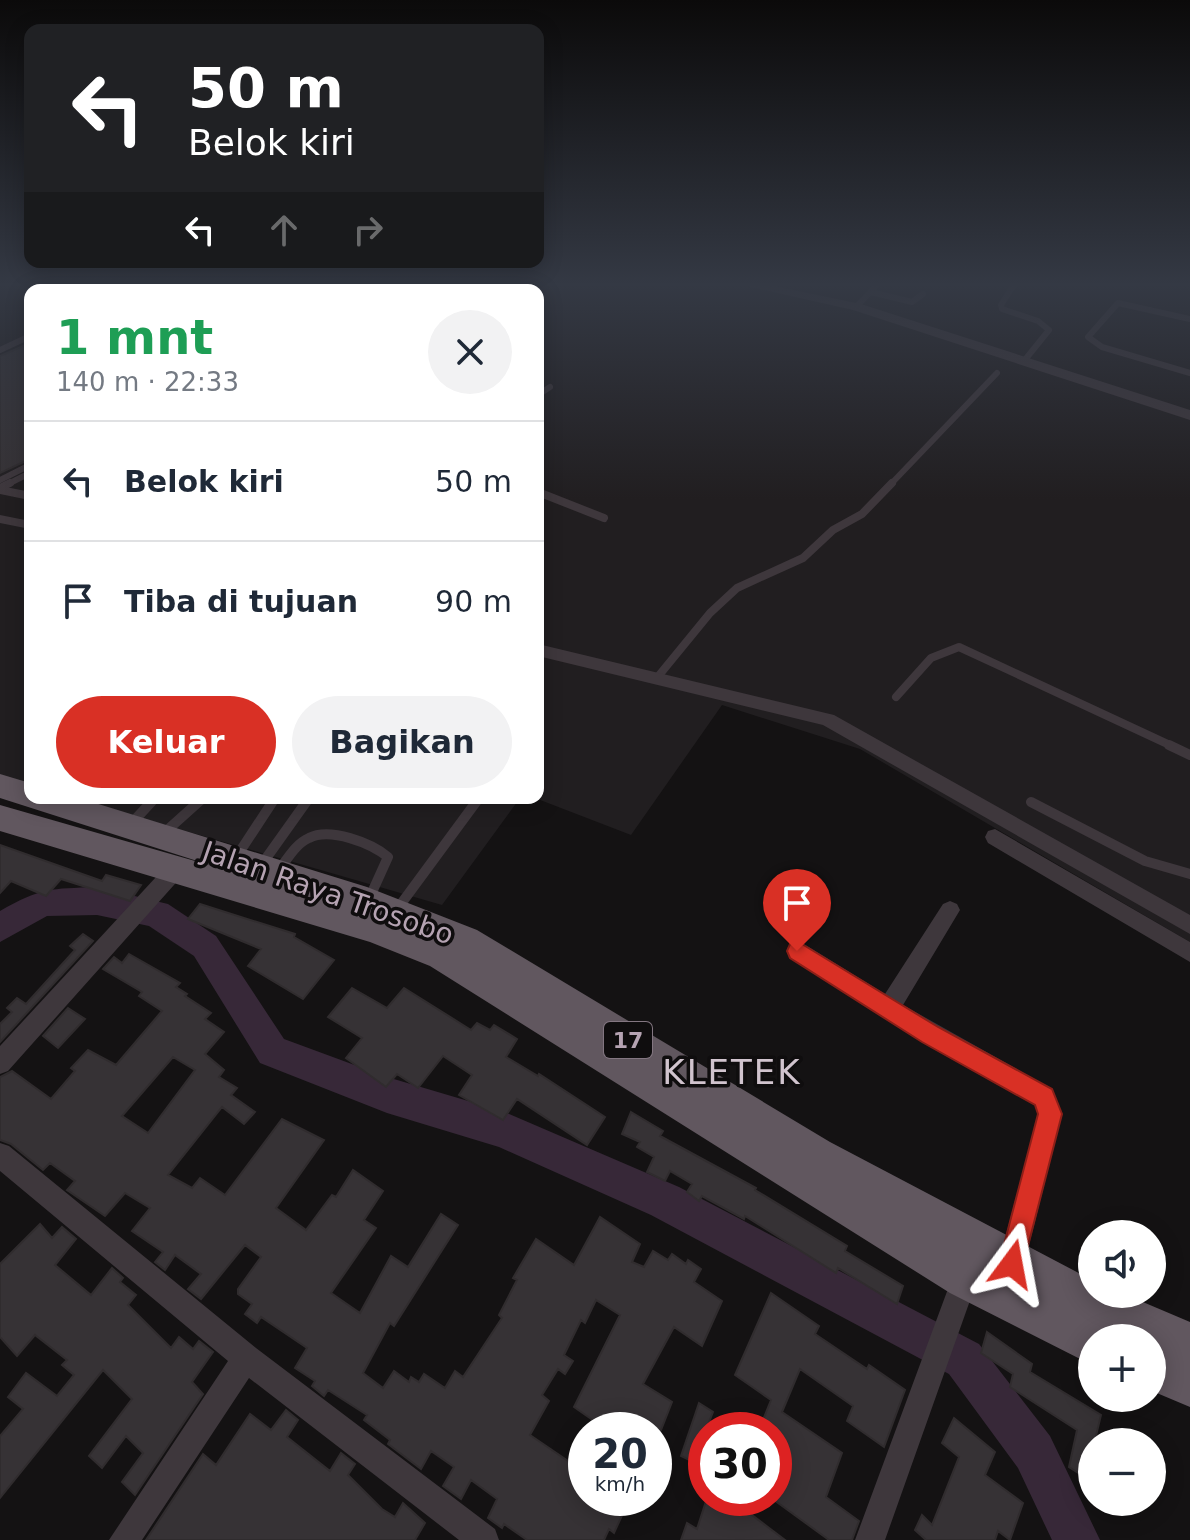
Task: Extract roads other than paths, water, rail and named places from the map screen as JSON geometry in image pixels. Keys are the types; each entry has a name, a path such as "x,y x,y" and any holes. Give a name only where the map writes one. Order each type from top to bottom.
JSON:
{"highway":[{"path":"0,786 24,793"},
{"name":"Jalan Raya Trosobo","path":"60,804 381,907 465,941 816,1156 1012,1264 1190,1345"},
{"name":"Jalan Raya Trosobo","path":"0,818 167,879 374,928 442,955 965,1278 1078,1335"},
{"path":"1166,1374 1190,1384"}],"street":[{"path":"1005,355 1190,415"},
{"path":"0,519 24,524"},
{"path":"544,651 828,720 1046,857 1190,953"},
{"path":"995,837 1046,857 1190,925"},
{"path":"0,1063 167,879"},
{"path":"889,1008 950,910"},
{"path":"797,951 1044,1097 1050,1114 1012,1264"},
{"path":"0,1155 246,1358 484,1540"},
{"path":"870,1540 965,1278"},
{"path":"124,1540 246,1358"}],"lane":[{"path":"1024,361 1029,355"},
{"path":"1129,355 1190,373"},
{"path":"656,679 710,613 737,588 754,578 790,566 833,530 862,514 997,373"},
{"path":"544,391 550,387"},
{"path":"0,480 24,468"},
{"path":"0,489 24,476"},
{"path":"0,489 24,495"},
{"path":"544,494 604,518"},
{"path":"896,697 934,653 947,647 959,647 1190,755"},
{"path":"1031,802 1145,861 1190,874"},
{"path":"146,830 153,804"},
{"path":"146,830 192,804"},
{"path":"258,866 274,804"},
{"path":"258,866 304,804"},
{"path":"381,907 474,804"},
{"path":"258,866 315,834 327,834 382,852 388,857 381,907"}],"waterway":[{"path":"0,928 42,903 97,901 157,914 205,946 272,1051 387,1095 502,1129 665,1201 964,1359 1034,1452 1077,1540"}],"district":[{"name":"KLETEK","path":"732,1072"}]}
